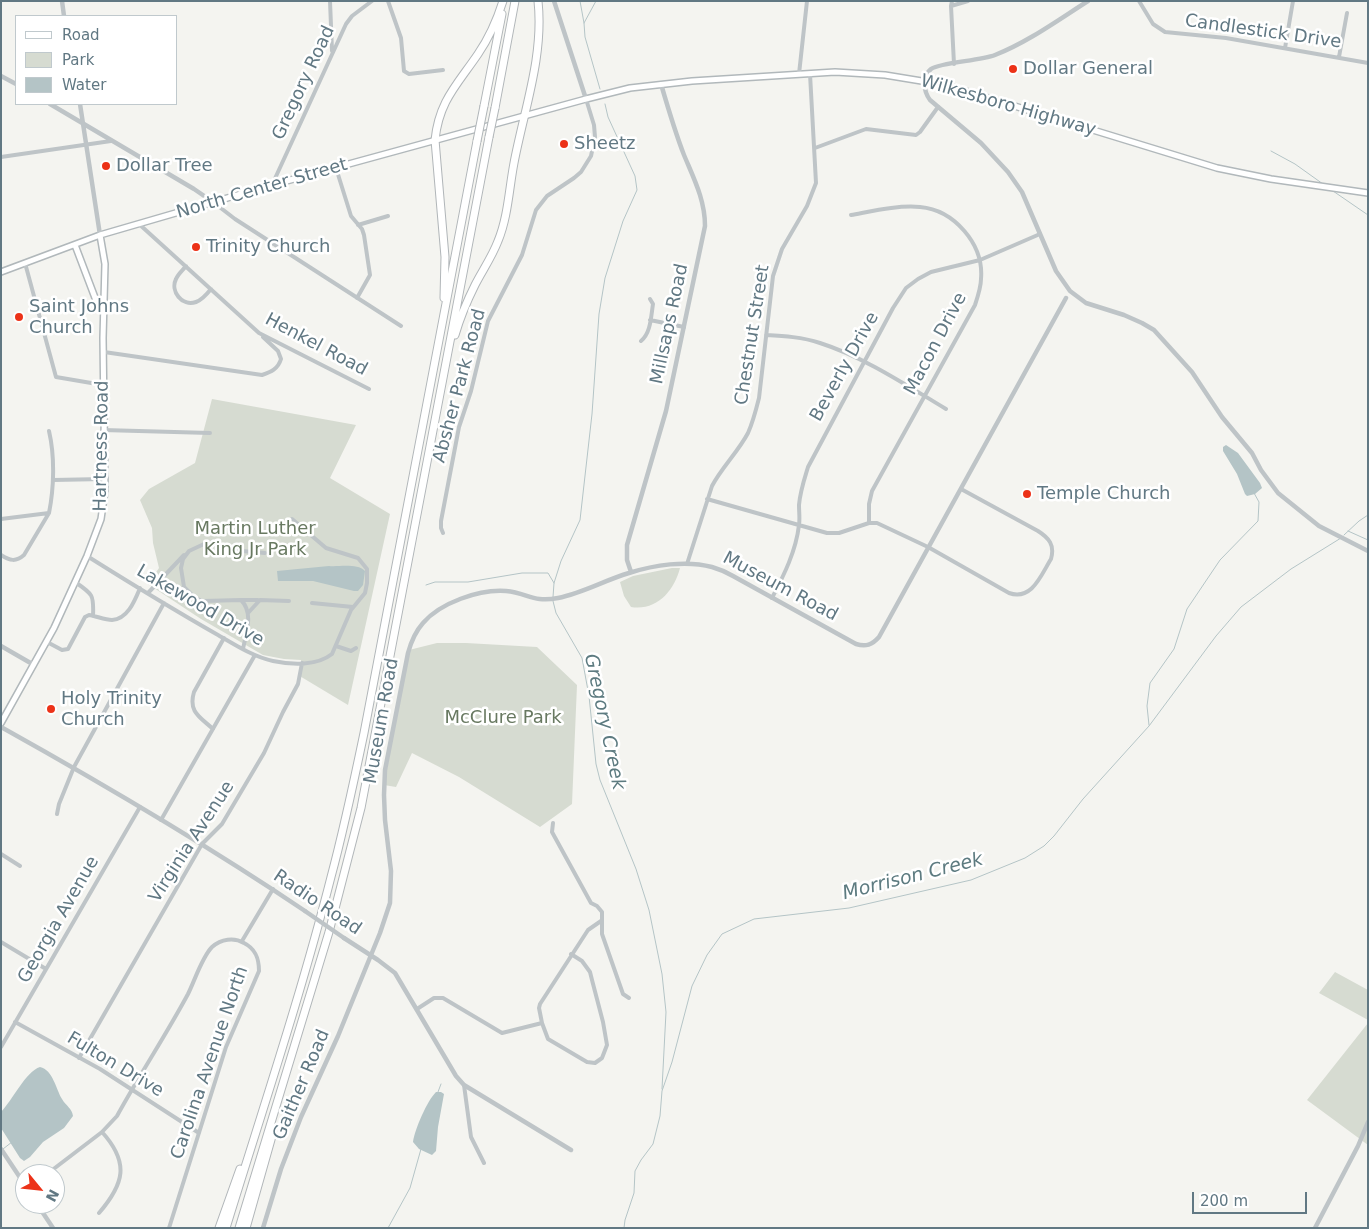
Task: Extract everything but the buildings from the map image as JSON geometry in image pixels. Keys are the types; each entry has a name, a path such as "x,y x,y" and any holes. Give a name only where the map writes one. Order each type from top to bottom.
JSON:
{"highway":[{"path":"226,1228 292,1015 331,878 348,805 364,733 503,1"},
{"path":"440,337 444,297 445,256 435,140 437,123 442,109 491,32 503,1"},
{"path":"239,1228 331,924 361,808 515,1"},
{"path":"440,393 461,314 498,241 504,224 514,162 526,116 538,46 540,29 538,1"},
{"path":"246,1228 266,1159 289,1066"},
{"path":"219,1228 232,1187 258,1125"}],"main road":[{"name":"Wilkesboro Highway","path":"526,116 586,99 661,84 799,74 860,72 926,81 976,94 1217,168 1271,179 1368,193"},
{"name":"North Center Street","path":"1,272 75,246 100,235 272,185 526,116"},
{"name":"Hartness Road","path":"1,725 47,642 87,556 101,519 104,499 105,264 100,235"},
{"path":"75,246 96,303 104,307"}],"street":[{"path":"62,1 64,15"},
{"path":"330,1 332,54"},
{"name":"Gregory Road","path":"272,185 346,24 352,16 372,1"},
{"path":"388,1 400,38 404,71 409,74 444,70"},
{"path":"554,1 586,99"},
{"path":"799,74 807,1"},
{"path":"954,64 952,4 968,1"},
{"path":"1088,1 1027,40 994,56 931,69 927,74 925,94 982,143 1008,172 1022,192 1056,271 1070,292 1086,304 1124,316 1154,330 1192,372 1222,417 1252,453 1261,470 1278,493 1311,520 1368,551"},
{"name":"Candlestick Drive","path":"1139,1 1153,24 1165,32 1226,38 1368,63"},
{"path":"1284,48 1293,1"},
{"path":"1339,57 1347,13"},
{"name":"Chestnut Street","path":"688,564 707,498 718,474 738,449 754,416 759,398 777,263 782,249 808,206 816,183 810,74"},
{"path":"1,76 15,83"},
{"name":"Millsaps Road","path":"631,572 627,560 627,545 666,411 704,232 705,212 702,199 671,120 661,84"},
{"name":"Absher Park Road","path":"443,534 441,521 460,427 471,392 488,321 522,255 536,210 547,196 581,172 591,156 595,138 592,114 586,99"},
{"path":"52,105 194,189 235,219 401,326"},
{"path":"80,105 100,235"},
{"path":"815,148 866,129 916,135 938,107"},
{"path":"1,157 112,141"},
{"path":"336,168 350,216 362,229 364,235 370,275 357,298"},
{"name":"Macon Drive","path":"851,214 894,208 919,207 932,209 954,221 966,233 975,246 980,260 982,278 975,304 872,491 869,504 869,523"},
{"path":"358,225 388,216"},
{"name":"Henkel Road","path":"139,224 259,334 369,389"},
{"name":"Beverly Drive","path":"772,598 790,559 799,526 802,486 808,467 893,308 906,288 931,272 980,260 1040,234"},
{"path":"25,263 56,377 103,385"},
{"path":"186,266 176,278 174,285 178,298 190,303 196,302 202,299 211,289"},
{"path":"1066,298 1070,292"},
{"name":"Museum Road","path":"371,955 390,903 392,887 384,795 385,770 411,642 420,626 433,614 466,597 485,592 503,591 538,600 555,598 582,592 631,572 696,564 718,568 856,644 862,646 875,642 1066,298"},
{"path":"641,341 647,336 654,304 650,299"},
{"path":"650,320 684,327"},
{"path":"104,352 262,375 276,368 281,359 278,351 259,334"},
{"path":"766,335 801,338 820,342 864,362 946,409"},
{"path":"103,430 210,433"},
{"path":"1,555 13,561 19,560 49,514 53,480 52,444 49,431"},
{"path":"53,480 104,479"},
{"path":"707,498 827,533 839,533 869,523 885,526 928,547 1009,594 1016,596 1029,592 1051,558 1052,546 1049,540 1044,535 961,489"},
{"path":"1,519 49,514"},
{"path":"292,519 326,548 358,558 365,566 368,573 365,594 353,607 336,646 351,651 356,648"},
{"path":"148,593 189,551 204,544 264,553"},
{"path":"189,551 183,559 181,568 184,587 195,598 203,600 289,600"},
{"name":"Lakewood Drive","path":"87,556 255,655 272,661 302,663 327,658 332,654 336,646"},
{"path":"172,567 183,574"},
{"path":"75,582 92,595 94,600 93,616"},
{"path":"47,642 62,650 68,649 85,617 89,615 112,620 117,618 133,605 140,588"},
{"path":"241,600 248,613"},
{"path":"243,649 248,613 260,600"},
{"path":"57,814 59,804 74,767 164,603"},
{"path":"312,603 353,607"},
{"path":"213,729 198,716 193,708 192,700 194,692 224,638"},
{"path":"1,646 34,665"},
{"path":"161,820 255,655"},
{"name":"Virginia Avenue","path":"79,1058 202,844 222,824 264,752 282,712 298,684 302,663"},
{"name":"Radio Road","path":"1,725 202,844 371,955 395,973 456,1076 464,1085 571,1150"},
{"name":"Georgia Avenue","path":"1,1046 140,807"},
{"path":"553,823 552,832 590,903 597,906 602,912 602,934 623,994 629,998"},
{"path":"1,854 20,866"},
{"path":"60,1164 102,1132 118,1116 179,1009 206,954 211,947 226,940 242,941 273,889"},
{"path":"571,954 582,961 590,972 603,1022 607,1045 605,1054 598,1062 587,1062 548,1039 539,1008 571,954 588,930 601,921"},
{"name":"Carolina Avenue North","path":"169,1228 229,1040 259,971 256,953 242,941"},
{"path":"1,942 46,969"},
{"name":"Gaither Road","path":"262,1228 300,1117 338,1036 371,955"},
{"path":"416,1009 434,998 443,998 502,1033 542,1023"},
{"name":"Fulton Drive","path":"15,1022 79,1058 199,1133"},
{"path":"464,1085 471,1136 484,1162"},
{"path":"1316,1228 1358,1146 1368,1122"},
{"path":"98,1213 112,1197 118,1186 120,1174 120,1161 116,1149 102,1132"},
{"path":"1,1149 15,1171"},
{"path":"44,1214 53,1228"}],"green space":[{"name":"Martin Luther King Jr Park","path":"212,399 356,425 330,478 390,514 348,705 298,675 301,660 263,655 201,619 148,584 159,568 153,543 152,528 140,500 149,489 195,463"},
{"path":"680,568 669,592 663,598 649,606 631,607 624,596 620,582 633,576"},
{"name":"McClure Park","path":"437,643 537,647 577,685 572,804 540,827 459,777 412,753 396,787 384,785 409,650"},
{"path":"1335,972 1368,990 1368,1020 1319,993"},
{"path":"1368,1023 1368,1145 1307,1100"}],"water":[{"path":"1226,445 1238,453 1260,483 1262,488 1255,494 1247,496 1245,494 1237,474 1223,451 1223,447"},
{"path":"329,566 353,566 362,569 365,571 363,585 358,591 354,591 313,581 278,581 277,571"},
{"path":"40,1067 51,1076 73,1116 64,1128 43,1142 24,1161 20,1158 1,1128 1,1112 24,1080"},
{"path":"436,1092 444,1094 436,1151 432,1155 419,1149 413,1142 422,1116"}],"waterway":[{"path":"580,1 584,23"},
{"name":"Gregory Creek","path":"596,1 584,23 585,37 600,89"},
{"name":"Gregory Creek","path":"553,597 554,583 561,561 580,520 592,414 599,314 605,278 623,221 637,190 635,176 608,117 605,104"},
{"path":"1271,151 1295,164 1323,184"},
{"path":"1333,191 1368,215"},
{"path":"1149,725 1147,706 1150,683 1174,649 1187,609 1220,560 1258,521 1259,502 1254,493"},
{"name":"Morrison Creek","path":"1344,535 1368,515"},
{"path":"1348,531 1368,540"},
{"name":"Morrison Creek","path":"624,1228 634,1193 635,1171 653,1144 660,1116 662,1091 672,1062 692,986 707,955 722,934 754,919 849,908 971,880 1025,858 1044,846 1083,799 1149,726 1216,636 1241,607 1291,569 1341,538"},
{"path":"426,585 435,582 468,582 522,573 548,573 554,583"},
{"name":"Gregory Creek","path":"553,601 556,613 582,658 589,696 596,764 600,780 636,869 649,910 662,974 666,1012 662,1089"},
{"path":"438,1092 441,1084"},
{"path":"3,1149 12,1142"},
{"path":"388,1228 410,1188 421,1149"}],"place":[{"name":"Dollar General","path":"1013,69"},
{"name":"Sheetz","path":"564,144"},
{"name":"Dollar Tree","path":"106,166"},
{"name":"Trinity Church","path":"196,247"},
{"name":"Saint Johns Church","path":"19,317"},
{"name":"Temple Church","path":"1027,494"},
{"name":"Holy Trinity Church","path":"51,709"}]}
